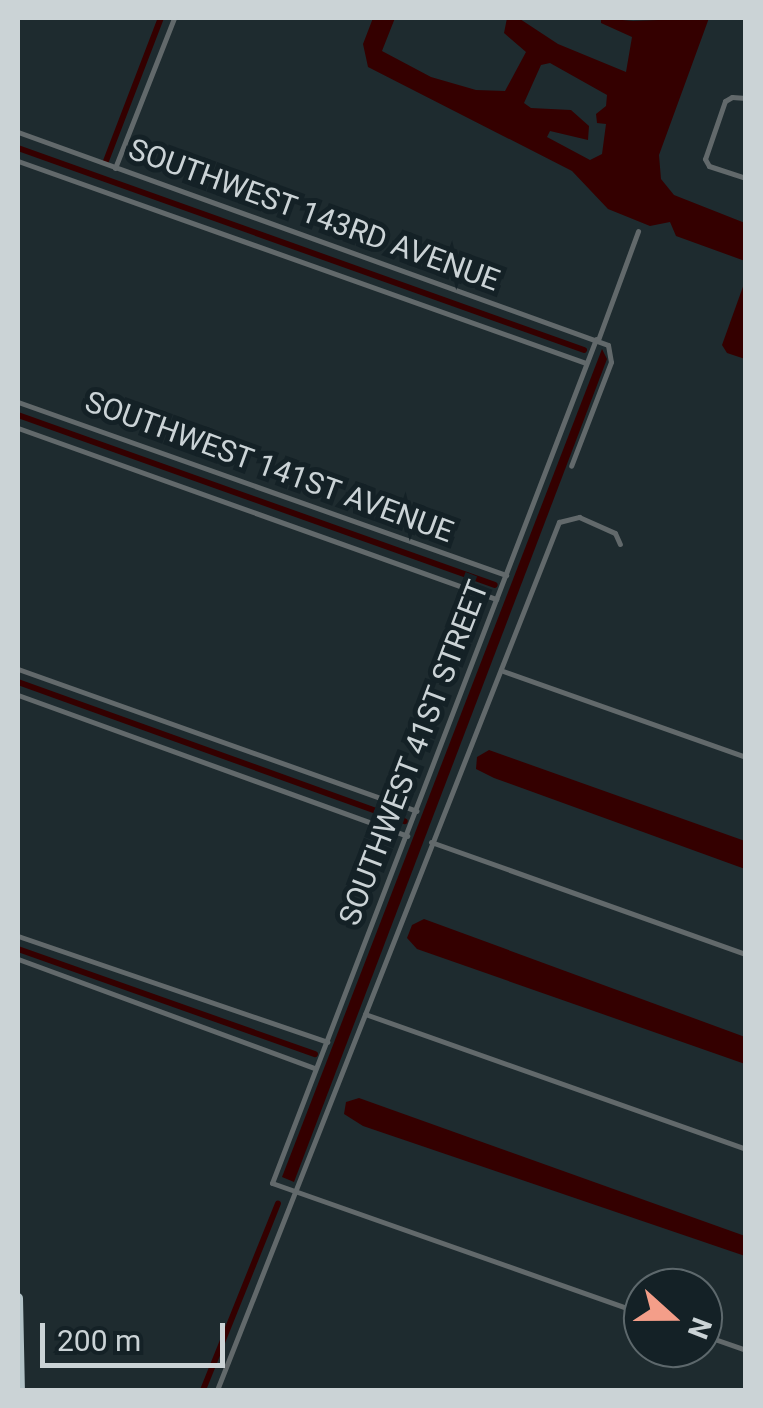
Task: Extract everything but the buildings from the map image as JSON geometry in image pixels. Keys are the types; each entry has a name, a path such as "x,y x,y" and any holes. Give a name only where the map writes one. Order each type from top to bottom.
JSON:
{"highway":[{"path":"18,1298 20,1390"}],"street":[{"path":"115,168 174,18"},
{"path":"746,98 732,96 726,102 705,160 710,166 746,178"},
{"name":"SOUTHWEST 143RD AVENUE","path":"18,132 597,340"},
{"name":"SOUTHWEST 143RD AVENUE","path":"18,161 586,364"},
{"name":"SOUTHWEST 41ST STREET","path":"296,1191 272,1183 638,232"},
{"path":"571,466 611,362 611,349 597,340"},
{"name":"SOUTHWEST 141ST AVENUE","path":"18,402 506,575"},
{"name":"SOUTHWEST 141ST AVENUE","path":"18,428 496,599"},
{"path":"217,1390 559,522 569,517 615,532 620,544"},
{"path":"18,670 416,811"},
{"path":"502,671 746,758"},
{"path":"18,696 407,836"},
{"path":"431,842 746,954"},
{"path":"18,936 327,1042"},
{"path":"18,960 316,1068"},
{"path":"365,1014 746,1150"},
{"path":"296,1191 623,1307"}],"shaded area":[{"path":"373,18 395,18 382,51 431,77 476,90 505,91 526,52 504,33 507,18 520,19 558,44 626,72 632,37 601,23 601,18 709,18 659,155 661,179 674,195 745,223 745,261 676,236 670,222 650,226 608,209 572,171 368,67 363,44","holes":["550,63 607,95 606,106 596,114 597,123 606,124 602,154 590,160 547,137 550,131 588,140 589,126 571,110 531,108 524,103 541,65"]},
{"path":"745,281 745,359 727,353 722,345"},
{"path":"602,349 607,359 294,1182 282,1177"},
{"path":"489,750 745,841 745,869 494,778 476,769 477,757"},
{"path":"424,919 745,1037 745,1064 417,949 407,938 412,925"},
{"path":"359,1098 745,1236 745,1256 363,1126 344,1114 346,1102"}],"waterway":[{"path":"106,161 161,18"},
{"path":"18,148 584,350"},
{"path":"18,415 495,585"},
{"path":"18,682 405,821"},
{"path":"18,949 315,1054"},
{"path":"203,1390 278,1203"}]}
